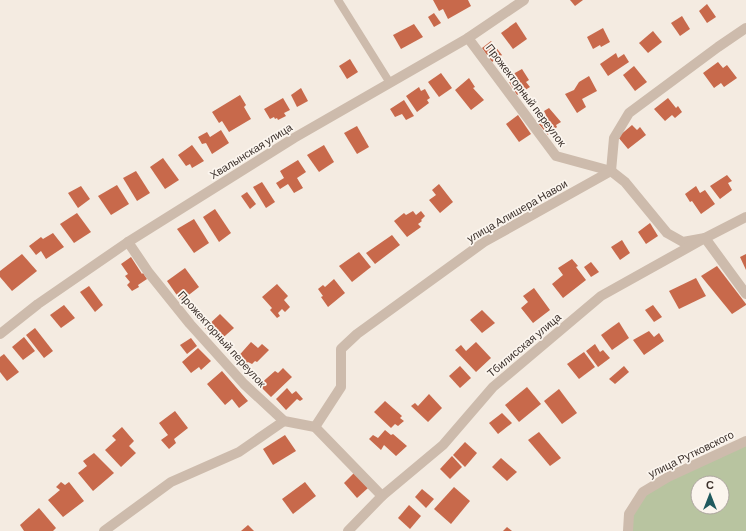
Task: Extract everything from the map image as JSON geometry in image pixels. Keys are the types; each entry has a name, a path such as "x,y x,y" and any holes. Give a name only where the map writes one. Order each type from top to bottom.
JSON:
{"street":[{"name":"Хвалынская улица","path":"0,334 38,304 128,242 294,138 468,38 524,0"},
{"path":"611,171 614,138 630,112 746,28"},
{"name":"Прожекторный переулок","path":"468,38 556,156 611,171 625,182 667,234 683,242 705,238"},
{"name":"улица Алишера Навои","path":"315,427 341,387 341,349 357,334 484,242 611,171"},
{"name":"Тбилисская улица","path":"348,531 382,496 443,445 493,387 601,296 746,217"},
{"path":"705,238 746,294"},
{"name":"Прожекторный переулок","path":"128,242 149,273 190,324 244,384 284,421"},
{"path":"104,531 171,482 240,452 284,421 315,427 382,496"},
{"name":"улица Рутковского","path":"628,531 630,514 643,492 668,477 746,441"}],"lane":[{"path":"338,0 390,83"}],"green space":[{"path":"746,443 746,531 630,531 633,513 645,492"}],"building":[{"path":"433,0 468,0 471,6 448,19 443,9 439,11"},
{"path":"570,0 583,0 575,6"},
{"path":"707,4 716,17 707,23 699,11"},
{"path":"434,13 441,23 434,27 428,17"},
{"path":"682,16 690,29 680,36 671,23"},
{"path":"516,22 527,39 513,49 501,33"},
{"path":"414,24 423,37 401,49 393,35"},
{"path":"603,28 610,42 593,49 587,37"},
{"path":"653,31 662,42 648,53 639,43"},
{"path":"491,41 502,55 492,62 482,48"},
{"path":"616,53 618,58 624,54 629,62 608,76 600,64"},
{"path":"350,59 358,72 347,79 339,66"},
{"path":"718,62 723,68 727,65 737,78 724,87 721,83 714,88 703,73"},
{"path":"634,66 647,82 635,91 623,75"},
{"path":"522,69 529,80 526,82 530,87 517,95 509,82 516,78 513,74"},
{"path":"441,73 452,88 439,97 428,82"},
{"path":"589,76 597,91 582,99 586,107 577,113 565,94 574,90 579,82"},
{"path":"469,78 475,87 473,88 484,100 471,110 455,90"},
{"path":"419,87 421,91 425,89 430,98 427,100 429,103 417,112 406,96"},
{"path":"301,88 308,101 297,107 291,95"},
{"path":"240,95 246,105 244,107 251,119 229,132 222,121 219,123 212,112"},
{"path":"283,98 290,110 284,113 286,116 278,120 274,117 270,119 264,109"},
{"path":"668,98 676,108 678,106 682,112 675,118 672,115 665,121 654,109"},
{"path":"404,100 414,116 406,120 402,114 395,117 390,109"},
{"path":"549,108 561,122 556,125 557,127 548,135 537,122 546,115 544,111"},
{"path":"518,115 531,134 519,142 506,124"},
{"path":"632,125 637,130 640,127 646,135 628,149 618,137"},
{"path":"357,126 369,147 357,154 344,133"},
{"path":"221,130 229,143 212,154 206,143 202,144 198,137 207,132 210,137"},
{"path":"192,145 204,161 192,168 190,164 186,166 178,155"},
{"path":"324,145 334,162 319,172 307,155"},
{"path":"163,158 179,180 165,189 150,167"},
{"path":"298,160 306,172 297,178 303,188 294,193 288,184 280,189 276,183 284,178 280,171"},
{"path":"136,171 150,193 137,201 123,178"},
{"path":"727,175 732,181 728,183 732,190 720,199 710,186"},
{"path":"262,182 275,202 266,208 253,187"},
{"path":"439,184 453,202 440,213 429,200 436,195 432,190"},
{"path":"117,185 129,204 111,215 98,196"},
{"path":"81,186 90,199 78,208 68,193"},
{"path":"696,186 700,193 705,190 715,204 701,214 685,194"},
{"path":"247,192 256,204 250,209 241,196"},
{"path":"215,209 231,233 219,242 203,217"},
{"path":"413,211 416,215 421,211 425,216 418,224 421,227 407,237 394,221 404,213 406,215"},
{"path":"77,213 91,232 74,243 60,224"},
{"path":"194,219 209,243 194,253 177,229"},
{"path":"650,223 658,236 646,244 638,232"},
{"path":"53,233 64,247 46,259 41,251 36,255 29,246 41,237 43,239"},
{"path":"392,235 400,245 375,264 366,253"},
{"path":"622,240 630,253 620,260 611,247"},
{"path":"359,252 371,267 352,282 339,266"},
{"path":"22,254 37,271 12,291 0,277 0,271"},
{"path":"746,254 746,270 740,257"},
{"path":"131,257 147,279 138,285 139,287 132,291 127,285 130,282 125,276 128,274 121,264"},
{"path":"572,259 586,280 563,298 552,284 563,275 558,268"},
{"path":"591,262 599,272 591,277 584,267"},
{"path":"717,266 746,304 732,314 701,276"},
{"path":"185,268 199,287 181,301 167,281"},
{"path":"696,278 706,296 679,309 669,291"},
{"path":"334,279 345,293 328,307 321,297 323,296 318,289 323,285 325,287"},
{"path":"277,284 288,296 284,300 290,307 285,312 282,309 278,313 280,316 277,318 270,310 272,308 262,297"},
{"path":"89,286 103,305 95,312 80,292"},
{"path":"534,288 550,310 533,323 521,308 528,302 523,296"},
{"path":"64,305 75,318 61,328 50,315"},
{"path":"653,305 662,317 654,322 645,310"},
{"path":"482,310 495,323 482,333 470,320"},
{"path":"220,314 234,328 218,342 205,328"},
{"path":"619,322 629,338 612,350 601,335"},
{"path":"35,328 53,351 44,358 26,335"},
{"path":"649,331 654,337 659,333 664,341 644,355 633,340"},
{"path":"24,337 35,351 23,360 12,347"},
{"path":"191,338 197,346 187,354 180,345"},
{"path":"251,342 258,348 262,344 269,350 257,362 255,361 252,364 248,362 243,366 235,360"},
{"path":"476,342 491,358 476,372 455,350 461,345 466,351"},
{"path":"595,344 600,352 603,350 610,358 598,367 586,351"},
{"path":"198,348 211,361 201,370 199,367 191,373 182,362"},
{"path":"584,352 595,367 579,379 567,364"},
{"path":"4,354 19,372 7,381 0,372 0,357"},
{"path":"460,366 471,378 460,388 449,376"},
{"path":"624,366 629,372 615,384 609,379"},
{"path":"283,368 292,377 271,397 259,385 275,371 278,373"},
{"path":"222,371 248,401 239,408 232,399 225,405 207,384"},
{"path":"527,387 541,404 519,422 505,405"},
{"path":"287,388 292,394 296,391 303,399 300,401 297,399 286,410 276,399"},
{"path":"559,389 577,413 562,424 544,401"},
{"path":"429,394 442,408 428,422 411,406 415,403 418,406"},
{"path":"385,401 402,416 400,418 404,421 398,426 395,424 391,428 374,412"},
{"path":"175,411 188,428 174,439 176,443 169,449 161,440 168,435 159,423"},
{"path":"502,413 512,423 498,434 489,423"},
{"path":"122,427 134,441 129,446 136,453 121,467 105,450 116,440 112,436"},
{"path":"385,430 391,435 393,434 407,446 396,456 384,445 381,450 369,439 373,435 378,438"},
{"path":"539,432 561,458 550,466 528,440"},
{"path":"285,435 296,451 273,465 263,449"},
{"path":"465,442 477,453 465,467 453,455"},
{"path":"94,453 114,473 93,491 78,473 87,466 83,461"},
{"path":"452,456 462,467 450,479 440,469"},
{"path":"501,458 517,472 507,481 492,467"},
{"path":"354,473 368,488 357,498 344,483"},
{"path":"61,482 65,485 69,482 84,501 63,517 48,500 60,490 56,487"},
{"path":"305,482 316,496 293,514 282,499"},
{"path":"454,487 470,501 451,524 434,509"},
{"path":"422,489 434,499 426,508 415,497"},
{"path":"409,505 421,516 410,529 398,518"},
{"path":"39,508 56,528 53,531 24,531 20,525"},
{"path":"248,525 254,531 241,531"},
{"path":"507,527 512,531 503,531"}]}
